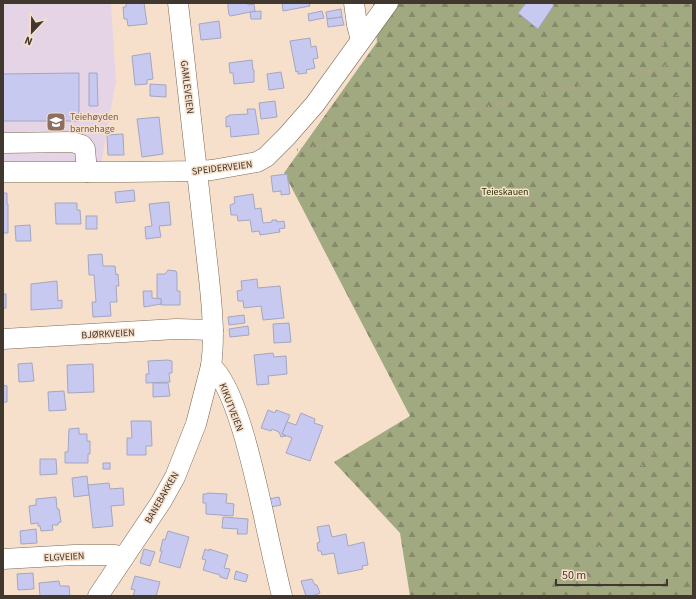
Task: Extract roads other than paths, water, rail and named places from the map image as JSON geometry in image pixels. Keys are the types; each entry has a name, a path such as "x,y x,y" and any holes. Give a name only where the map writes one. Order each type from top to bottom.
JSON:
{"street":[{"name":"GAMLEVEIEN","path":"178,3 198,171"},
{"path":"354,3 361,40"},
{"name":"SPEIDERVEIEN","path":"3,172 198,171 252,164 257,162 266,157 287,136 315,104 388,3"},
{"path":"3,143 78,143 85,149 87,172"},
{"path":"198,171 211,292 213,330 211,366"},
{"name":"BJØRKVEIEN","path":"3,339 176,329 213,330"},
{"name":"BANEBAKKEN","path":"98,596 161,502 175,477 196,424 211,366"},
{"name":"KIKUTVEIEN","path":"211,366 217,371 228,390 240,425 253,470 282,596"},
{"name":"ELGVEIEN","path":"3,559 74,555 115,555 124,557"}],"place":[{"name":"Teiehøyden barnehage","path":"56,122"}],"park label":[{"name":"Teieskauen","path":"505,191"}]}
